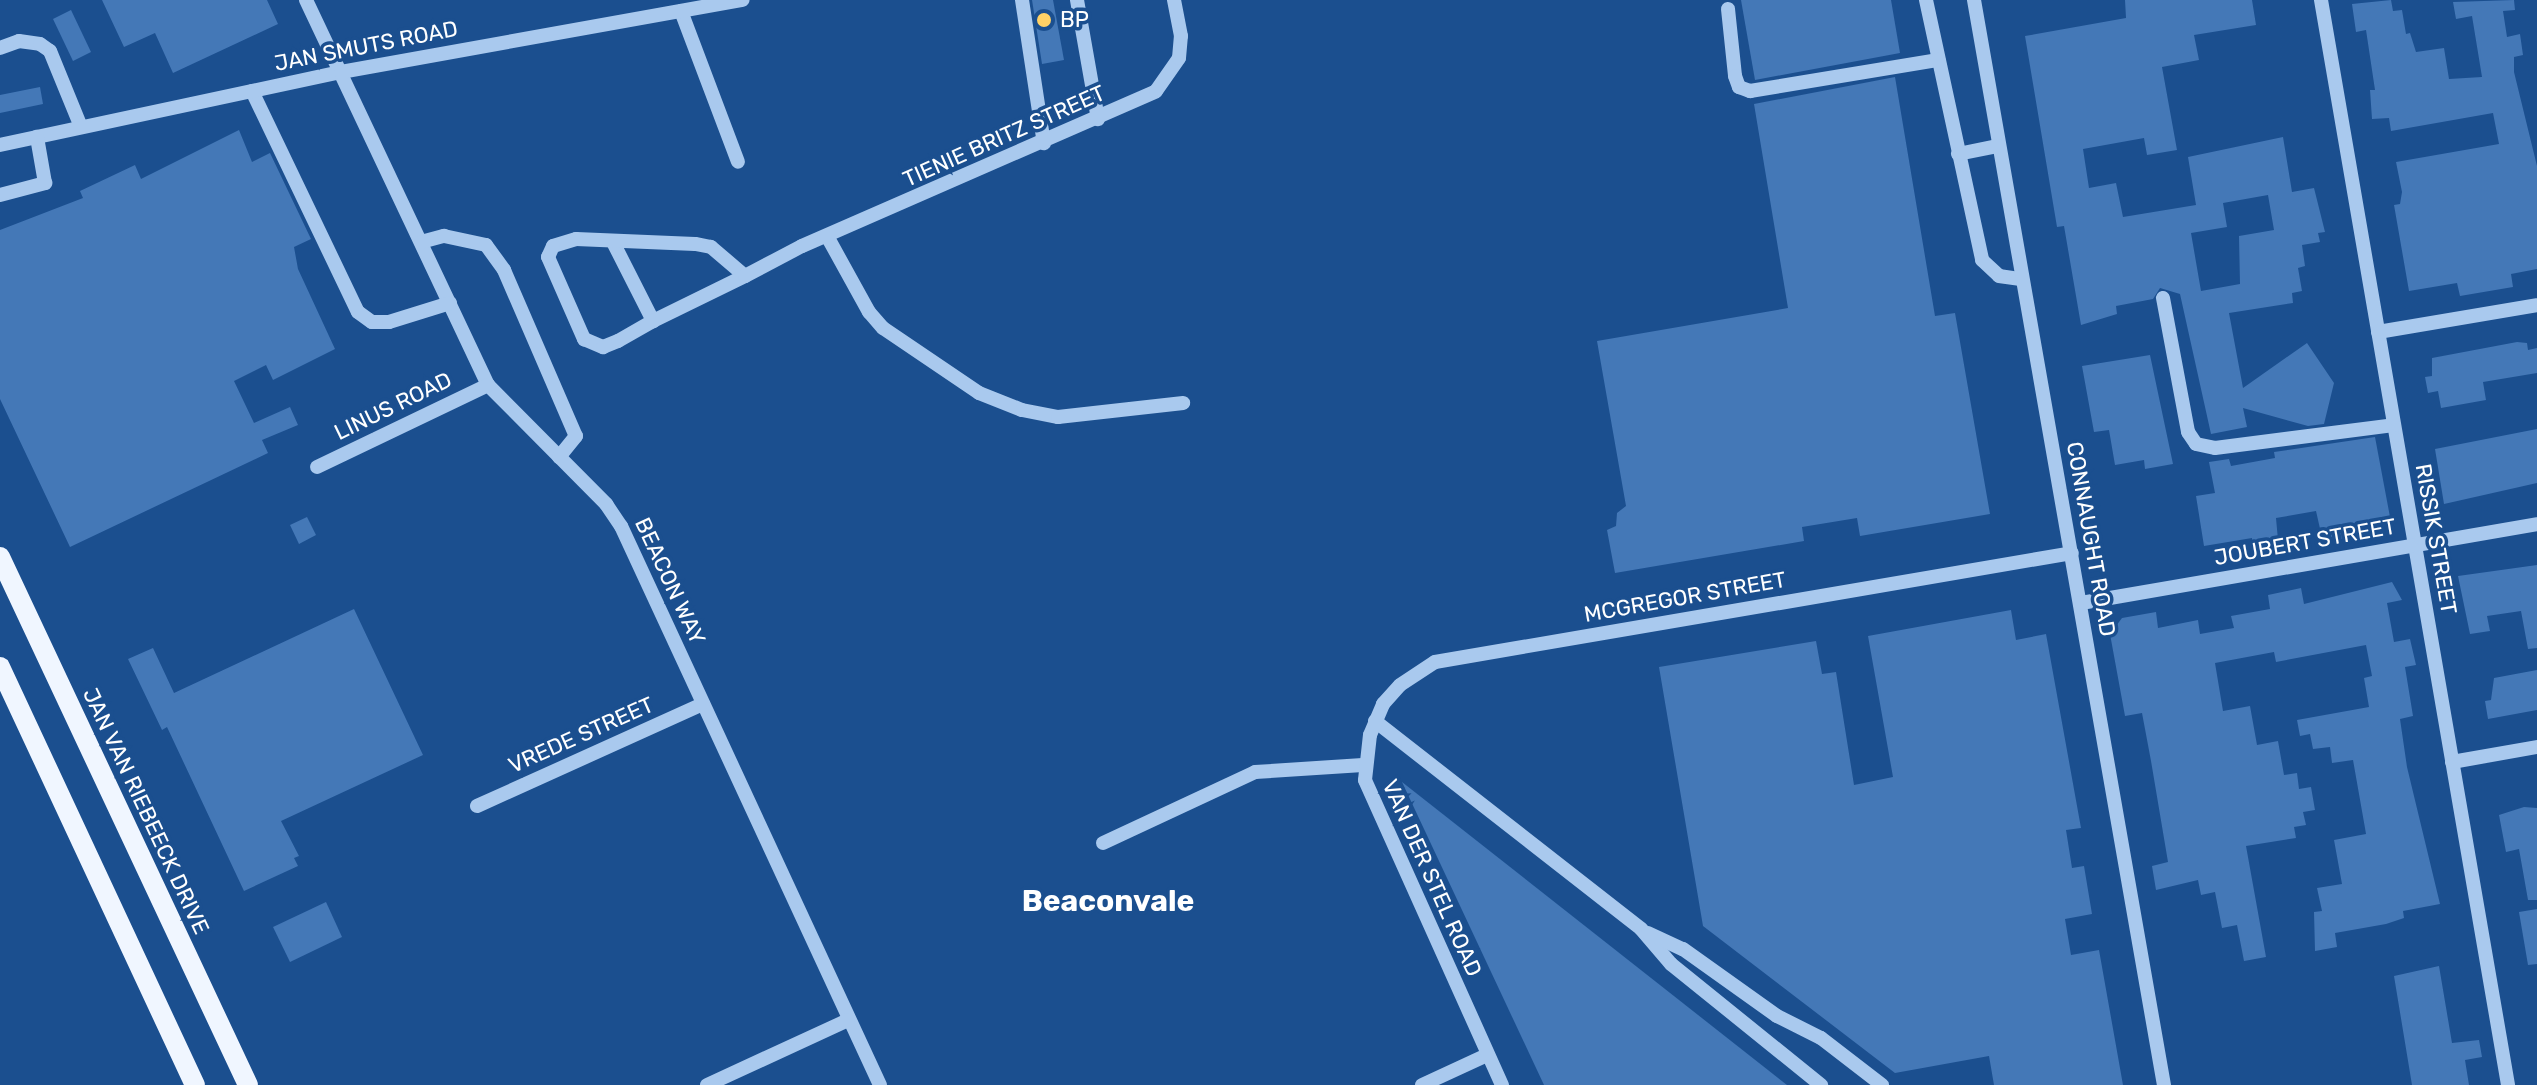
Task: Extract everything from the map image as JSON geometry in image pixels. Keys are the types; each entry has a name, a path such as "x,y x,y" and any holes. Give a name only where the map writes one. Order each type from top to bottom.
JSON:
{"main road":[{"name":"JAN VAN RIEBEECK DRIVE","path":"0,557 248,1085"},
{"path":"0,667 195,1085"}],"street":[{"name":"BEACON WAY","path":"306,0 488,385 616,517 880,1085"},
{"name":"JAN SMUTS ROAD","path":"0,145 662,7 681,11 708,3 743,0"},
{"path":"1022,0 1044,143"},
{"path":"1077,0 1098,119"},
{"name":"TIENIE BRITZ STREET","path":"613,242 576,239 549,251 549,264 584,339 603,347 827,236 1044,143 1156,91 1170,76 1181,36 1174,0"},
{"path":"1926,0 1982,260 1999,276 2021,279"},
{"name":"CONNAUGHT ROAD","path":"1974,0 2164,1085"},
{"name":"RISSIK STREET","path":"2321,0 2508,1085"},
{"path":"1728,9 1735,76 1739,87 1750,91 1938,60"},
{"path":"681,11 738,162"},
{"path":"0,48 19,41 40,44 50,51 81,127"},
{"path":"252,91 358,312 372,322 389,322 450,303"},
{"path":"0,195 45,183 37,137"},
{"path":"1958,154 1998,146"},
{"path":"421,242 444,236 486,245 504,270 572,422 576,436 559,457"},
{"path":"827,236 869,312 883,328 979,393 1022,410 1058,417 1183,403"},
{"path":"653,321 613,242 704,245 745,276"},
{"path":"2163,298 2188,432 2196,444 2215,448 2394,425"},
{"path":"2378,332 2537,305"},
{"name":"LINUS ROAD","path":"317,467 488,385"},
{"name":"JOUBERT STREET","path":"2081,603 2537,524"},
{"name":"MCGREGOR STREET","path":"1363,765 1375,721 1400,685 1435,662 2072,553"},
{"name":"VREDE STREET","path":"477,806 703,704"},
{"path":"1375,721 1641,929 1671,964 1821,1085"},
{"path":"2452,762 2537,747"},
{"name":"VAN DER STEL ROAD","path":"1103,843 1255,772 1363,765 1372,806 1502,1085"},
{"path":"1641,929 1683,949 1777,1016 1821,1038 1882,1085"},
{"path":"707,1085 732,1080 848,1020"},
{"path":"1422,1085 1487,1055"}],"building":[{"path":"102,0 267,0 278,24 173,73 155,33 124,47"},
{"path":"1032,0 1053,0 1064,60 1042,64"},
{"path":"1741,0 1891,0 1900,53 1755,80"},
{"path":"2125,0 2252,0 2256,25 2194,35 2199,60 2162,67 2177,150 2147,155 2144,138 2083,149 2089,188 2116,183 2123,217 2196,205 2188,157 2283,137 2292,192 2314,188 2325,232 2318,233 2320,242 2302,245 2305,266 2298,268 2302,291 2292,293 2293,303 2229,313 2243,388 2307,343 2334,383 2324,424 2308,426 2243,408 2247,427 2211,434 2180,294 2160,288 2153,299 2116,306 2117,314 2081,325 2064,226 2057,227 2025,36 2126,18","holes":["2268,195 2274,230 2239,236 2240,284 2201,291 2191,233 2227,227 2223,203"]},
{"path":"2391,0 2393,11 2402,10 2406,34 2410,33 2416,52 2444,48 2449,79 2482,77 2472,16 2456,19 2453,2 2514,0 2515,10 2503,11 2507,37 2520,34 2523,55 2514,57 2514,72 2537,166 2537,269 2511,274 2513,287 2460,296 2457,283 2409,291 2394,205 2400,204 2402,192 2396,162 2499,144 2493,113 2391,131 2389,118 2372,119 2370,90 2375,90 2366,30 2356,32 2352,4"},
{"path":"71,10 91,52 73,61 53,19"},
{"path":"1895,77 1935,316 1955,313 1990,514 1860,536 1857,518 1802,527 1804,541 1615,573 1607,530 1616,526 1617,513 1626,506 1597,341 1788,308 1754,104"},
{"path":"40,87 43,104 0,113 0,95"},
{"path":"239,130 252,162 270,153 311,239 294,247 298,269 335,349 273,380 266,365 234,381 254,423 290,407 298,425 262,440 268,453 70,547 0,399 0,230 83,198 80,191 135,165 141,179"},
{"path":"2517,342 2527,343 2528,350 2537,348 2537,373 2483,382 2486,400 2441,408 2438,391 2428,393 2425,377 2432,376 2432,358"},
{"path":"2150,355 2173,464 2145,469 2144,460 2115,465 2109,430 2094,432 2082,366"},
{"path":"2537,429 2537,483 2444,504 2435,449"},
{"path":"2375,437 2390,517 2379,533 2323,542 2316,511 2276,518 2278,540 2252,543 2252,538 2204,546 2196,496 2215,493 2209,462 2229,459 2231,466 2275,458 2274,452"},
{"path":"307,517 316,535 299,544 290,525"},
{"path":"2537,565 2537,648 2528,649 2521,611 2487,616 2490,631 2470,634 2458,576"},
{"path":"2392,582 2402,600 2387,603 2394,642 2410,639 2416,665 2405,667 2413,716 2400,719 2407,767 2440,904 2403,911 2404,918 2386,924 2335,933 2337,947 2315,951 2314,912 2322,911 2317,888 2342,884 2334,840 2366,834 2353,760 2332,763 2330,747 2313,749 2310,734 2300,736 2297,720 2369,707 2364,678 2372,676 2366,645 2276,662 2274,652 2215,663 2223,711 2250,706 2257,745 2278,741 2284,775 2297,773 2299,789 2311,787 2315,810 2303,812 2306,825 2294,827 2296,838 2246,846 2266,957 2244,961 2237,925 2222,928 2215,892 2201,895 2198,880 2156,890 2152,866 2168,862 2151,761 2142,713 2125,716 2110,634 2122,618 2156,612 2158,628 2198,620 2200,634 2234,628 2231,616 2270,609 2268,595 2301,588 2304,604"},
{"path":"354,609 423,755 281,821 299,856 294,858 298,866 244,891 167,727 162,730 128,659 153,648 174,693"},
{"path":"2011,610 2016,640 2046,634 2081,828 2066,830 2072,868 2084,866 2092,914 2065,919 2071,955 2099,950 2123,1085 1994,1085 1989,1056 1895,1073 1703,926 1659,667 1816,641 1822,674 1836,672 1854,785 1893,777 1868,636"},
{"path":"2537,670 2537,710 2488,719 2485,701 2491,700 2494,678"},
{"path":"1402,782 1787,1085 1544,1085"},
{"path":"2524,807 2537,808 2537,900 2528,900 2519,849 2506,852 2499,815"},
{"path":"326,902 342,937 290,962 273,927"},
{"path":"2537,909 2537,964 2528,965 2519,912"},
{"path":"2439,966 2452,1043 2479,1040 2482,1057 2465,1060 2469,1085 2412,1085 2394,976"}],"place":[{"name":"BP","path":"1044,20"}],"district":[{"name":"Beaconvale","path":"1108,901"}]}
